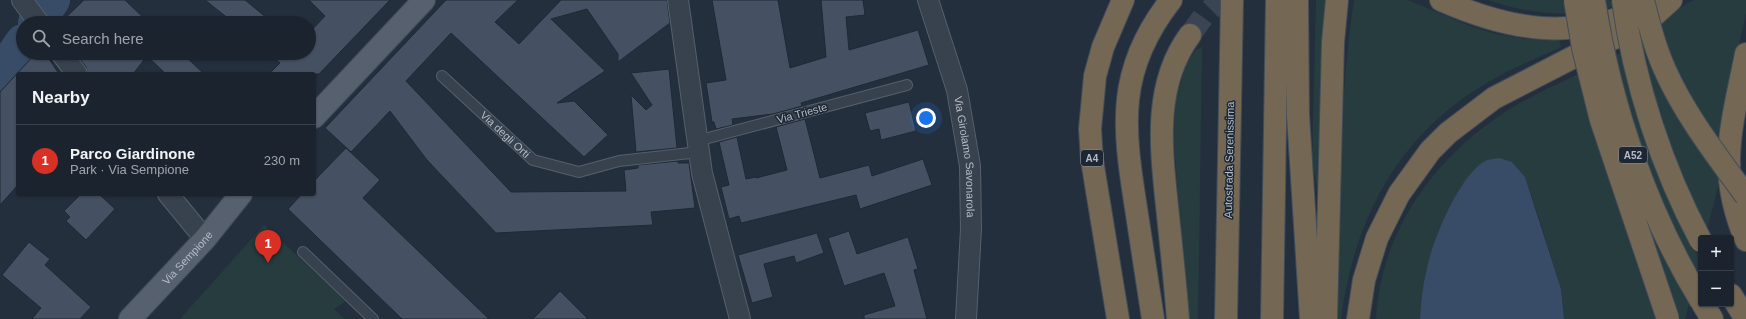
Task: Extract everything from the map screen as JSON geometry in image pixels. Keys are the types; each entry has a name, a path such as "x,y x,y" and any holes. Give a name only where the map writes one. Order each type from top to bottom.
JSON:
{"highway":[{"name":"A4","path":"1118,319 1093,167 1090,129 1095,76 1103,47 1123,0"},
{"path":"1153,319 1127,148 1126,109 1129,88 1142,46 1151,28 1171,0"},
{"name":"Autostrada Serenissima","path":"1226,319 1232,0"},
{"path":"1272,319 1277,0"},
{"path":"1296,0 1298,115 1311,319"},
{"path":"1326,319 1333,42 1338,0"},
{"path":"1441,0 1496,21 1513,25 1544,28 1594,26 1618,20 1646,3"},
{"path":"1575,0 1584,48 1601,120 1668,319"},
{"name":"A52","path":"1594,0 1606,62 1636,162 1670,242 1698,295"},
{"name":"A52","path":"1623,0 1632,51 1656,134 1672,176 1698,235"},
{"path":"1358,319 1364,280 1377,238 1399,194 1430,151 1448,133 1494,98 1595,46 1641,27 1671,0"},
{"path":"1595,46 1646,3"},
{"path":"1646,3 1652,36 1664,69 1678,98 1746,196"},
{"path":"1178,319 1162,160 1161,129 1162,111 1169,78 1183,45 1190,35"},
{"path":"1746,54 1730,134 1727,161 1733,202 1746,240"},
{"path":"1734,300 1746,319"},
{"path":"1705,307 1712,319"}],"main road":[{"path":"316,115 424,0"},
{"name":"Via Sempione","path":"130,319 205,239 239,196"}],"street":[{"path":"678,0 702,173 740,319"},
{"name":"Via Girolamo Savonarola","path":"928,0 957,90 970,166 971,229 966,319"},
{"path":"66,60 75,72"},
{"path":"170,196 205,239"}],"lane":[{"name":"Via degli Orti","path":"442,76 533,160 579,172 619,161 698,147"},
{"name":"Via Trieste","path":"698,147 907,85"},
{"path":"303,252 373,319"}],"green space":[{"path":"1316,0 1327,0 1323,24 1318,190 1312,163"},
{"path":"1354,0 1408,0 1470,26 1496,34 1525,39 1559,38 1561,47 1499,76 1458,102 1430,126 1406,153 1386,182 1370,213 1357,247 1347,282 1341,319 1336,319 1342,119"},
{"path":"1488,0 1631,0 1596,11 1560,14 1523,10"},
{"path":"1694,0 1746,0 1746,13 1729,89 1718,187 1706,235 1698,235 1698,267 1685,319 1564,319 1561,289 1538,215 1525,177 1512,162 1455,197 1439,230 1427,267 1420,319 1376,319 1380,285 1389,253 1403,222 1420,194 1440,168 1464,144 1490,123 1518,104 1635,45"},
{"path":"1202,47 1198,319 1188,319 1173,132 1176,97 1187,62 1196,50"},
{"path":"264,225 346,301 334,309 345,319 180,319"}],"water":[{"path":"1499,158 1512,162 1525,177 1561,289 1564,319 1420,319 1423,287 1430,256 1449,208 1467,178 1477,167 1487,160"}],"building":[{"path":"84,0 125,0 142,16 67,16"},
{"path":"205,0 245,0 264,16 225,16"},
{"path":"309,0 390,0 319,74 316,74 316,72 271,72 280,63 277,60 316,60 316,26 325,16"},
{"path":"446,0 518,0 495,22 519,44 561,0 667,0 670,23 618,62 618,54 587,9 551,19 605,71 557,103 574,101 608,135 584,157 451,33 406,81 511,192 626,191 624,170 638,168 638,165 678,161 678,163 689,163 695,208 651,212 653,225 496,233 427,160 390,111 351,152 325,128"},
{"path":"712,0 778,0 790,68 826,57 821,0 863,0 865,15 846,17 849,50 918,30 929,65 801,103 802,106 773,114 732,119 733,125 716,129 714,122 712,122 706,83 726,80"},
{"path":"30,60 50,60 58,72 18,72"},
{"path":"81,60 144,60 135,72 87,72"},
{"path":"151,60 189,60 202,72 164,72"},
{"path":"669,69 677,148 636,152 631,95 646,110 652,105 631,73"},
{"path":"16,75 16,187 0,205 0,92"},
{"path":"909,102 916,131 881,140 879,129 870,131 865,113"},
{"path":"805,119 820,178 869,165 872,176 923,159 932,185 860,209 856,195 741,223 739,216 729,219 721,187 729,185 719,142 737,137 746,179 787,170 776,127"},
{"path":"346,148 380,180 363,198 489,319 402,319 288,209 300,196 316,196 316,179"},
{"path":"79,196 101,196 115,209 86,240 66,221 70,217 64,211"},
{"path":"849,231 857,254 908,237 918,269 914,270 927,319 864,319 864,315 895,306 884,273 844,286 828,238"},
{"path":"817,233 824,253 796,263 794,256 764,264 773,297 752,303 738,255"},
{"path":"29,242 50,259 45,265 91,307 80,319 32,319 41,308 2,275"},
{"path":"560,291 588,319 533,319"}],"waterway":[{"path":"41,16 52,0"},
{"path":"0,76 16,52"}],"tunnel":[{"path":"1190,35 1203,17 1220,0"}],"place":[{"name":"Parco Giardinone","path":"268,263"}]}
